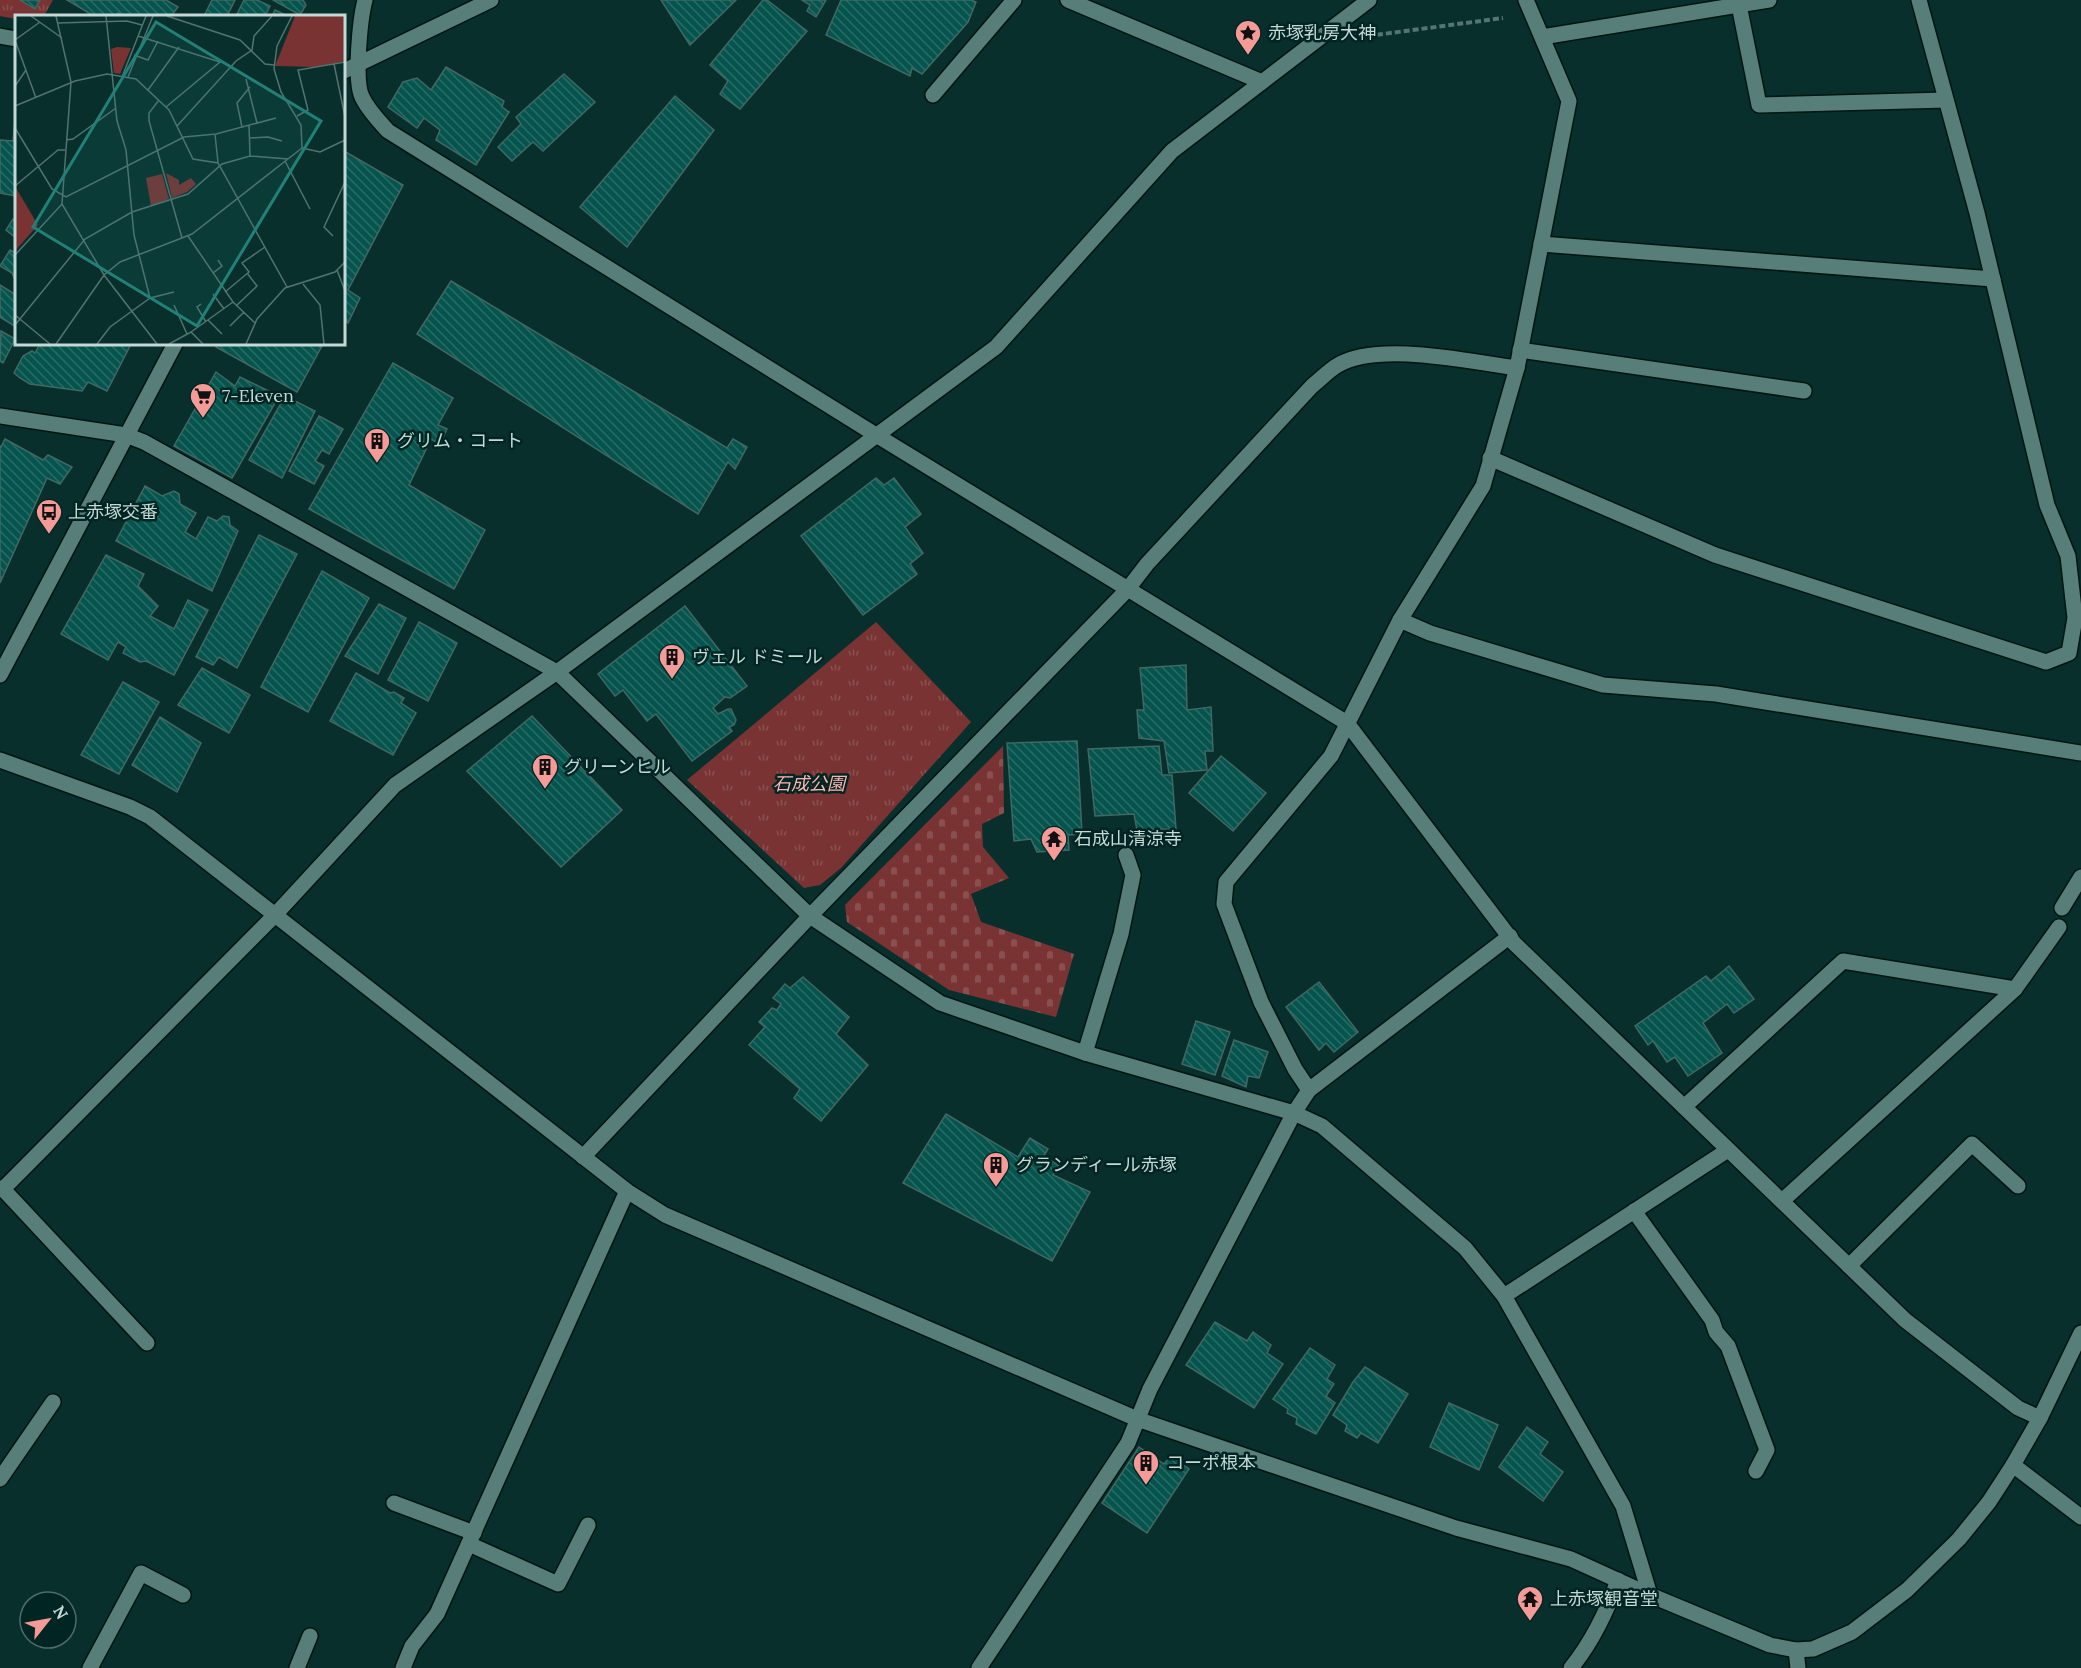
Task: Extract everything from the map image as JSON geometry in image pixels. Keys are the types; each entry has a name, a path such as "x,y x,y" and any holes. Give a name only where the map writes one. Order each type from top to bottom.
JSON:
{"street":[{"path":"365,0 360,20 361,96 388,131 1127,590 1347,723 1509,936 1905,1320 2018,1408 2040,1418"},
{"path":"345,70 491,0"},
{"path":"933,95 1014,0"},
{"path":"1068,0 1262,82"},
{"path":"147,1342 1,1188 274,916 395,786 557,672 996,347 1172,151 1369,0"},
{"path":"1542,37 1738,2 1769,0"},
{"path":"1490,458 1714,555 2046,662 2069,653 2075,618 2068,556 2047,505 1993,279 1919,0"},
{"path":"1738,2 1759,105 1946,100"},
{"path":"1308,1090 1261,1002 1224,904 1226,882 1331,756 1401,620 1483,486 1517,368 1569,101 1529,7"},
{"path":"0,36 15,39"},
{"path":"1541,244 1993,279"},
{"path":"0,675 174,345"},
{"path":"1520,350 1804,391"},
{"path":"583,1157 810,916 1127,590 1147,564 1312,386 1338,365 1367,355 1406,353 1517,368"},
{"path":"0,416 126,435 144,442 557,672 810,916 940,1003 1085,1053 1294,1113 1322,1126 1465,1248 1504,1296 1623,1506 1650,1595"},
{"path":"1401,620 1430,633 1603,685 1716,694 2081,753"},
{"path":"0,760 130,807 150,817 583,1157 627,1191 665,1215 1137,1419 1456,1528 1571,1559 1770,1645 1796,1650 1813,1649 1852,1632 1907,1590 1959,1539 1989,1502 2013,1464 2040,1418 2081,1333"},
{"path":"1085,1053 1121,934 1131,887 1133,875 1126,855"},
{"path":"2062,908 2081,877"},
{"path":"1782,1201 2015,988 2059,927"},
{"path":"979,1668 1128,1443 1150,1389 1308,1090 1509,936"},
{"path":"1684,1107 1843,961 2015,988"},
{"path":"1849,1266 1972,1144 2018,1186"},
{"path":"1504,1296 1728,1149"},
{"path":"403,1668 412,1646 437,1614 627,1191"},
{"path":"1634,1211 1712,1320 1716,1332 1728,1346 1767,1450 1756,1471"},
{"path":"0,1479 53,1402"},
{"path":"2013,1464 2081,1517"},
{"path":"394,1503 471,1539 558,1584 588,1525"},
{"path":"90,1668 141,1573 183,1595"},
{"path":"1571,1668 1608,1608 1618,1580"},
{"path":"297,1668 310,1636"},
{"path":"1796,1650 1798,1668"}],"path":[{"path":"1344,19 1358,38 1529,7"}],"green space":[{"path":"0,0 53,0 45,15 15,15 15,19 0,16"},
{"name":"石成公園","path":"876,622 971,722 841,868 820,885 804,888 687,780"},
{"path":"1003,746 1004,813 982,824 983,847 1009,878 971,894 981,922 1074,954 1056,1017 949,990 847,922 845,905"}],"building":[{"path":"20,0 40,0 35,9"},
{"path":"67,0 166,0 178,7 172,15 121,15 118,13 116,15 92,15"},
{"path":"212,0 235,0 228,15 204,15"},
{"path":"244,0 257,0 270,6 266,15 236,15"},
{"path":"273,0 303,0 306,5 300,15"},
{"path":"661,0 736,0 690,45"},
{"path":"763,0 767,0 807,31 740,109 720,94 728,81 710,65"},
{"path":"802,0 826,0 816,17 807,11 810,5"},
{"path":"841,0 971,0 976,2 968,22 922,74 912,68 910,76 826,35"},
{"path":"275,10 286,15 272,15"},
{"path":"446,67 504,101 502,107 509,112 476,165 436,140 440,130 424,118 417,128 388,107 403,82 417,78 431,90"},
{"path":"564,74 595,102 543,151 533,142 512,161 498,147 521,124 516,117"},
{"path":"675,96 714,130 627,247 580,207"},
{"path":"15,120 15,196 0,193 0,140 13,141"},
{"path":"345,152 403,185 348,290 360,298 348,323 345,322"},
{"path":"13,219 15,220 15,237 6,230"},
{"path":"10,250 15,252 15,280 12,273 0,266"},
{"path":"451,281 727,448 733,439 747,447 735,469 728,462 698,514 417,334"},
{"path":"0,285 15,294 15,326 0,317"},
{"path":"1,331 15,339 3,363 0,361"},
{"path":"39,345 130,345 107,391 88,382 82,391 30,384 14,373 23,356 32,351 35,353"},
{"path":"217,345 322,345 297,392 216,347"},
{"name":"グリム・コート","path":"393,363 453,398 438,425 447,429 440,444 431,439 409,485 485,530 454,589 309,509"},
{"path":"216,372 235,386 240,377 279,396 232,478 174,446"},
{"path":"285,396 315,411 282,478 249,460"},
{"path":"319,416 343,429 329,454 322,450 315,461 324,466 314,484 289,471"},
{"path":"5,439 43,460 48,455 72,467 60,484 47,478 0,583 0,446"},
{"path":"876,478 884,485 894,478 921,514 905,527 923,553 910,564 917,574 863,615 801,536"},
{"path":"145,486 162,496 174,491 179,494 180,504 196,513 185,532 196,539 208,517 217,521 223,516 229,517 230,525 238,531 212,591 116,541"},
{"path":"259,535 297,554 237,668 219,657 213,665 196,657"},
{"path":"106,555 144,574 138,586 158,606 150,616 174,629 188,600 208,610 174,675 123,653 126,647 118,642 108,660 61,634"},
{"path":"322,571 369,598 308,712 261,687"},
{"path":"379,604 406,618 378,674 345,656"},
{"name":"ヴェル ドミール","path":"685,606 747,686 730,698 725,697 713,708 718,714 731,709 736,720 734,725 729,727 732,731 692,761 656,714 647,721 623,690 615,696 598,674"},
{"path":"419,622 457,643 428,701 388,680"},
{"path":"1186,665 1187,710 1211,707 1213,751 1205,751 1207,770 1169,773 1164,741 1139,738 1137,710 1144,710 1140,668"},
{"path":"202,668 250,695 229,733 178,705"},
{"path":"356,673 390,693 394,692 404,698 401,703 416,713 393,755 330,721"},
{"path":"123,682 159,702 119,774 81,755"},
{"name":"グリーンヒル","path":"532,716 622,810 561,867 467,771"},
{"path":"160,717 201,743 177,792 132,765"},
{"path":"1077,741 1082,834 1068,835 1069,850 1037,852 1031,839 1014,841 1007,743"},
{"path":"1159,746 1162,775 1172,775 1176,829 1137,830 1134,814 1095,816 1088,749"},
{"path":"1221,756 1266,793 1233,831 1189,793"},
{"path":"1729,966 1754,999 1734,1013 1727,1004 1703,1023 1722,1053 1688,1076 1675,1057 1667,1062 1653,1041 1648,1045 1635,1026 1706,976 1711,981"},
{"path":"803,977 849,1017 836,1034 868,1065 821,1121 794,1098 800,1089 749,1045 765,1027 759,1022 772,1008 777,1010 781,1004 773,998 785,984 790,988"},
{"path":"1319,982 1358,1032 1334,1052 1326,1043 1319,1050 1286,1007"},
{"path":"1196,1021 1230,1032 1215,1075 1182,1064"},
{"path":"1234,1040 1268,1052 1259,1078 1248,1076 1246,1087 1222,1076"},
{"name":"グランディール赤塚","path":"946,1114 1018,1157 1030,1138 1048,1149 1043,1157 1059,1165 1053,1175 1090,1192 1052,1261 903,1183"},
{"path":"1215,1322 1247,1341 1253,1332 1271,1345 1267,1353 1283,1364 1254,1408 1186,1365"},
{"path":"1310,1348 1335,1365 1327,1379 1334,1384 1326,1396 1335,1403 1316,1434 1296,1424 1297,1418 1287,1413 1288,1409 1273,1399"},
{"path":"1365,1367 1408,1394 1378,1443 1361,1433 1357,1438 1345,1431 1347,1425 1333,1415"},
{"path":"1449,1403 1498,1425 1479,1470 1430,1447"},
{"path":"1527,1427 1548,1442 1540,1454 1563,1472 1543,1501 1499,1467"},
{"name":"コーポ根本","path":"1139,1447 1164,1464 1171,1456 1189,1469 1147,1533 1102,1503"}],"place":[{"name":"赤塚乳房大神","path":"1248,56"},
{"name":"7-Eleven","path":"203,419"},
{"name":"グリム・コート","path":"377,464"},
{"name":"上赤塚交番","path":"49,535"},
{"name":"ヴェル ドミール","path":"672,680"},
{"name":"グリーンヒル","path":"545,790"},
{"name":"石成山清涼寺","path":"1054,862"},
{"name":"グランディール赤塚","path":"996,1188"},
{"name":"コーポ根本","path":"1146,1486"},
{"name":"上赤塚観音堂","path":"1530,1622"}]}
